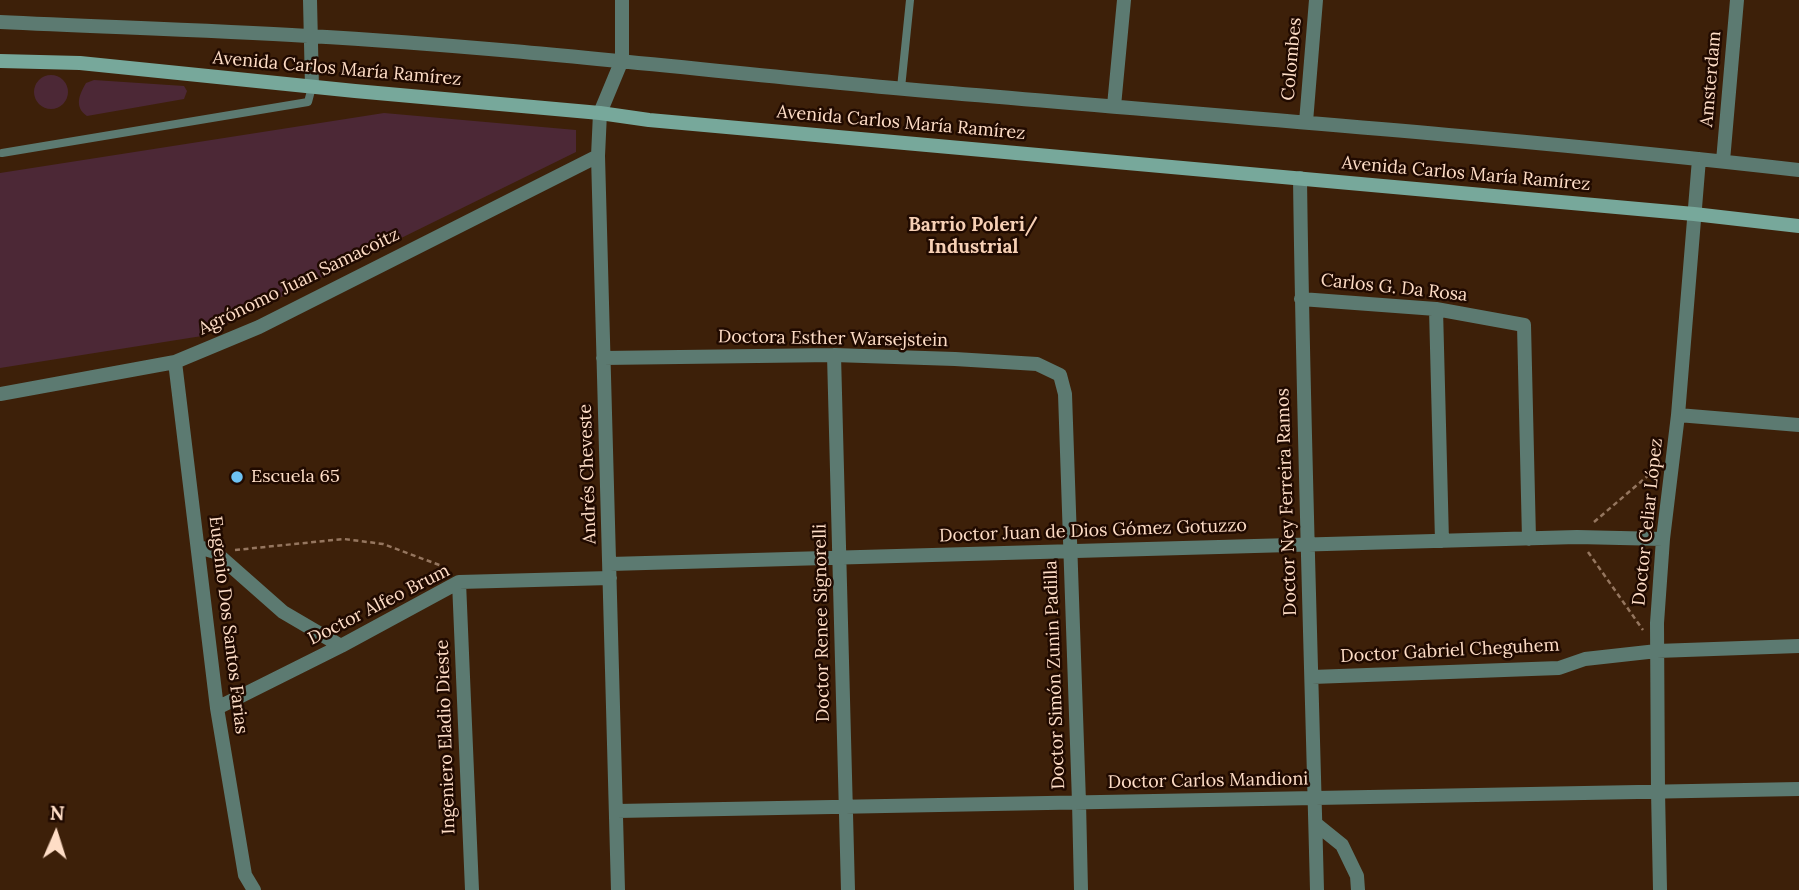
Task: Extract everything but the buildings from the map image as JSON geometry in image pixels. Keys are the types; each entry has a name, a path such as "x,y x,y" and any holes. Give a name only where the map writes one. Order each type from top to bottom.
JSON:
{"street":[{"path":"310,0 312,87"},
{"path":"622,0 622,60"},
{"path":"1114,106 1124,0"},
{"name":"Colombes","path":"1306,122 1316,0"},
{"name":"Amsterdam","path":"1723,161 1737,0"},
{"name":"Avenida Carlos María Ramírez","path":"0,22 310,36 622,60 1799,170"},
{"name":"Andrés Cheveste","path":"618,890 598,156 600,113 622,60"},
{"name":"Avenida Carlos María Ramírez","path":"0,61 80,63 649,120 1694,214 1799,226"},
{"name":"Agrónomo Juan Samacoitz","path":"0,394 175,362 259,327 598,156"},
{"name":"Doctor Celiar López","path":"1660,890 1657,623 1663,539 1678,415 1699,159"},
{"name":"Doctor Ney Ferreira Ramos","path":"1300,178 1307,545 1318,890"},
{"name":"Carlos G. Da Rosa","path":"1301,299 1436,309 1524,325 1529,539"},
{"path":"1436,309 1442,541"},
{"name":"Doctora Esther Warsejstein","path":"603,358 834,355 1037,364 1060,375"},
{"name":"Doctor Renee Signorelli","path":"834,355 848,890"},
{"name":"Eugenio Dos Santos Farias","path":"175,362 217,708 245,875 254,890"},
{"name":"Doctor Simón Zunin Padilla","path":"1060,375 1065,394 1080,890"},
{"path":"1678,415 1799,425"},
{"name":"Doctor Juan de Dios Gómez Gotuzzo","path":"610,571 840,558 1070,551 1577,537 1663,539"},
{"path":"199,547 215,552 283,612 341,646"},
{"name":"Doctor Alfeo Brum","path":"217,708 341,646 459,582 610,571"},
{"name":"Ingeniero Eladio Dieste","path":"459,582 472,890"},
{"name":"Doctor Gabriel Cheguhem","path":"1312,677 1559,668 1585,659 1657,650 1799,646"},
{"name":"Doctor Carlos Mandioni","path":"617,811 1799,789"},
{"path":"1316,824 1342,845 1357,876 1358,890"}],"lane":[{"path":"901,88 910,0"},
{"path":"2,153 308,102 312,87"}],"path":[{"path":"1657,650 1577,537 1674,453"},
{"path":"215,552 344,539 383,544 418,557 442,566 459,582"}],"shaded area":[{"path":"51,75 63,80 68,92 63,104 51,109 39,104 34,92 39,80"},
{"path":"94,80 184,86 187,91 184,99 87,116 80,109 80,96 86,83"},
{"path":"384,113 576,130 576,152 202,336 0,368 0,173"}],"place":[{"name":"Escuela 65","path":"237,477"}],"district":[{"name":"Barrio Poleri/ Industrial","path":"973,237"}]}
